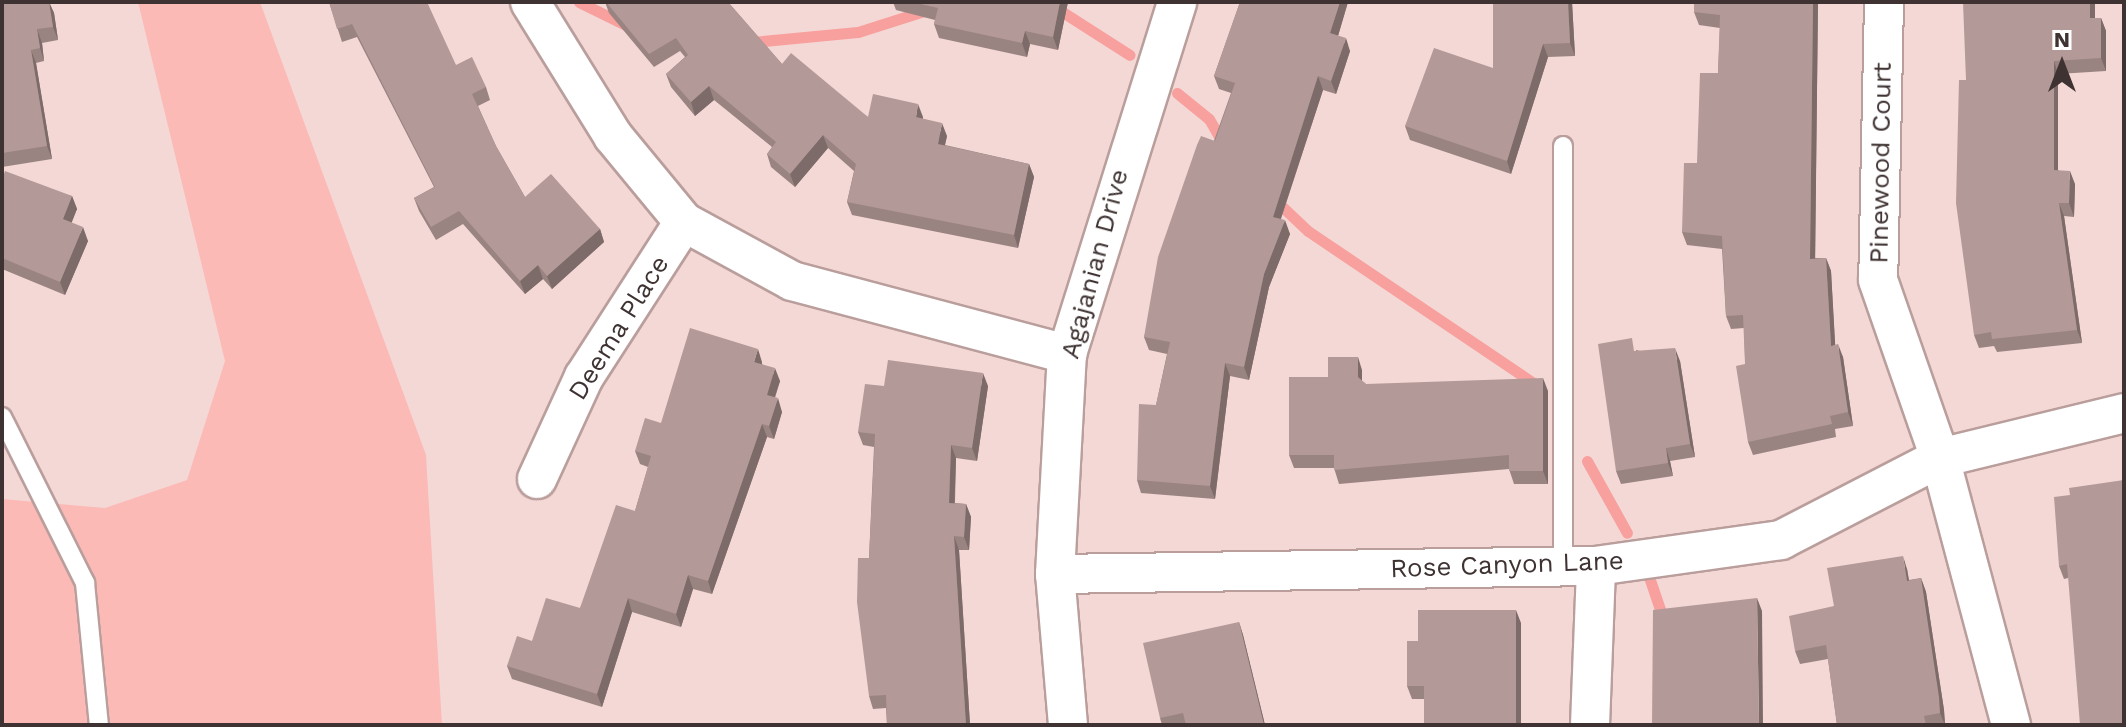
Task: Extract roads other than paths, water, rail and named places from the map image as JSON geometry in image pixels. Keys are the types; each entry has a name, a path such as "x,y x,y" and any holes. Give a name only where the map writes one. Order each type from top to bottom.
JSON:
{"street":[{"path":"530,2 613,136 684,222 792,281 1067,354"},
{"name":"Agajanian Drive","path":"1068,725 1055,574 1067,354 1177,2"},
{"name":"Pinewood Court","path":"1884,2 1878,280 1940,458 2011,725"},
{"name":"Deema Place","path":"537,479 584,377 684,222"},
{"name":"Rose Canyon Lane","path":"1055,574 1579,566 1781,540 1940,458 2124,413"},
{"path":"1579,566 1590,725"}],"lane":[{"path":"1563,146 1579,566"},
{"path":"2,417 85,583 99,725"}],"waterway":[{"path":"579,2 632,28"},
{"path":"752,42 858,32 952,2"},
{"path":"1047,2 1130,55"},
{"path":"1177,93 1209,119 1224,145"},
{"path":"1273,198 1308,231 1539,387"},
{"path":"1587,461 1627,533"},
{"path":"1645,565 1664,621"}]}
